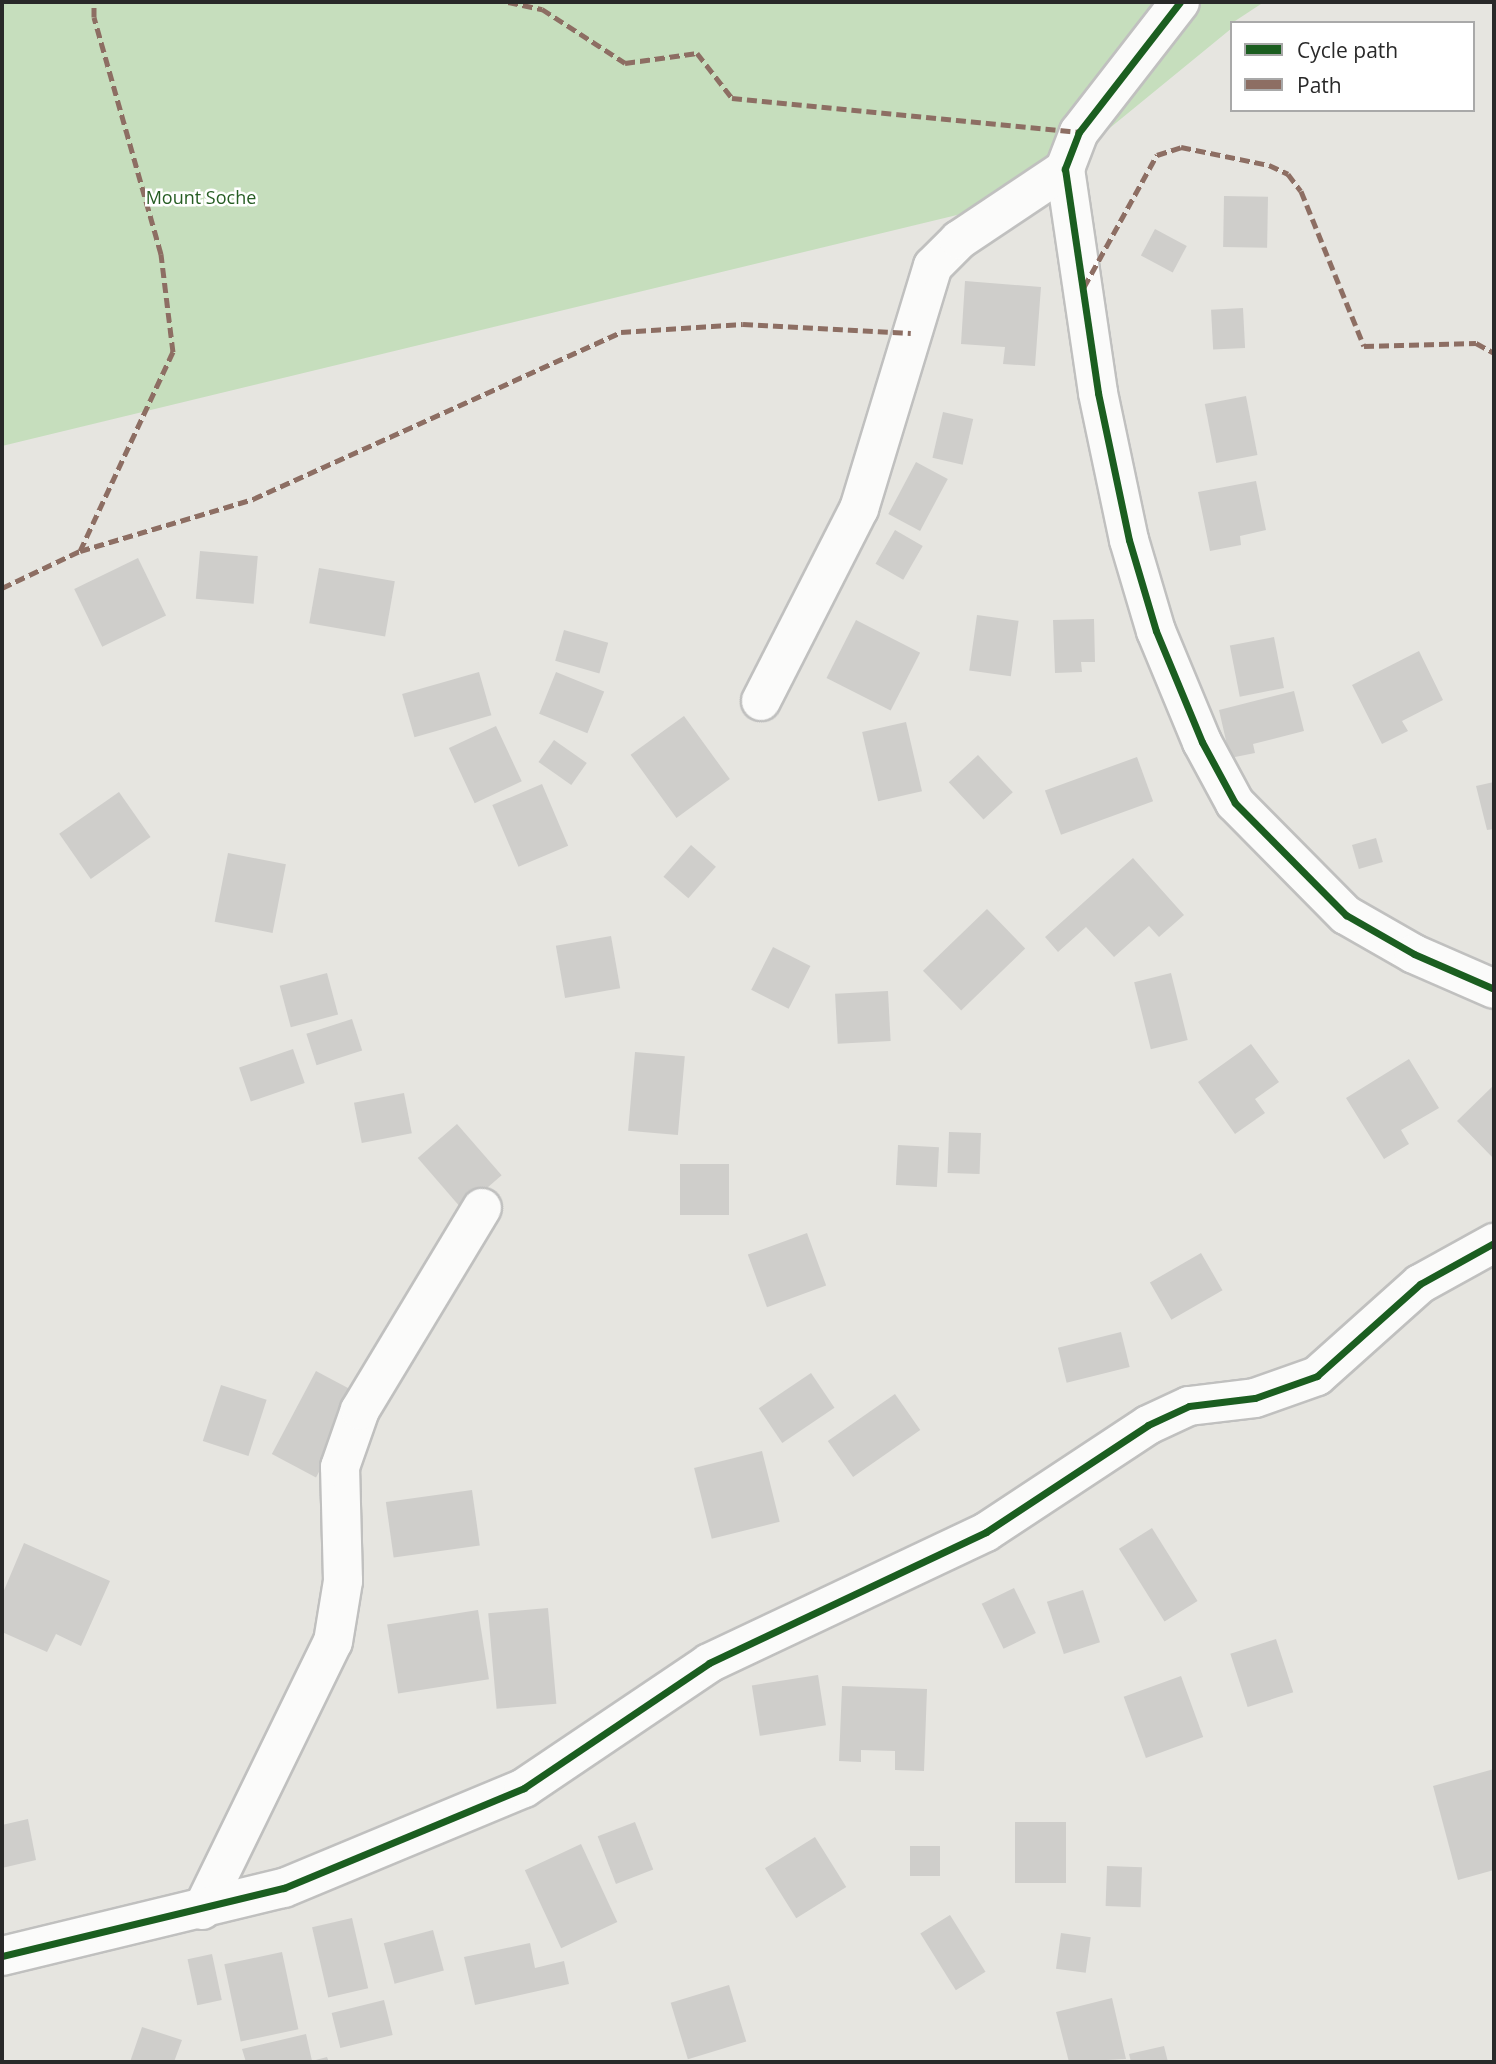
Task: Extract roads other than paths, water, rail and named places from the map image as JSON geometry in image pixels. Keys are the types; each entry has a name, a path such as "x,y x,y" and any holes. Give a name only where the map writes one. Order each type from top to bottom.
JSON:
{"street":[{"path":"1180,2 1079,132 1065,169 1098,393 1129,540 1156,631 1202,742 1235,803 1346,915 1494,989"},
{"path":"761,701 859,509 933,266 959,240 1065,169"},
{"path":"202,1910 333,1642 343,1581 340,1467 360,1410 482,1208"},
{"path":"2,1956 202,1910 284,1888 524,1788 709,1663 986,1532 1148,1425 1189,1406 1255,1398 1317,1376 1420,1284 1494,1243"}],"park label":[{"name":"Mount Soche","path":"201,197"}]}
